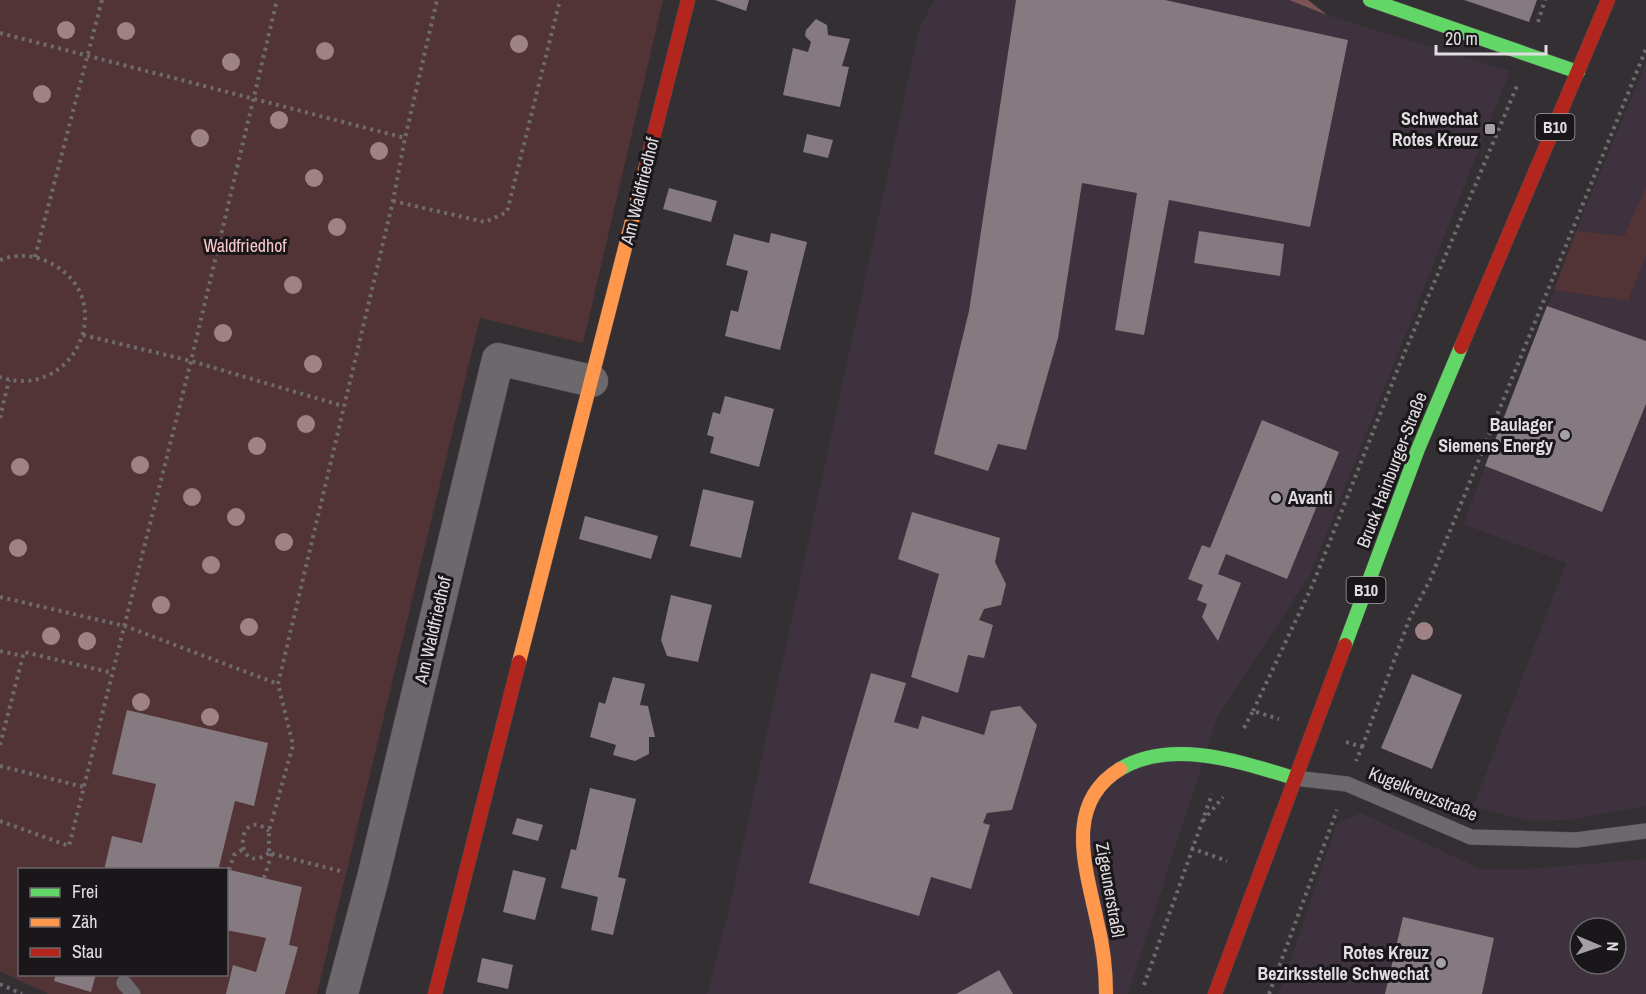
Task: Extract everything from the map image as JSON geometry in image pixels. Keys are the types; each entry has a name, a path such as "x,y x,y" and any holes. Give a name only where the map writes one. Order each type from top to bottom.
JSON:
{"street":[{"name":"Am Waldfriedhof","path":"435,994 688,0"},
{"path":"1370,0 1528,57 1578,72"},
{"name":"Bruck Hainburger-Straße","path":"1215,994 1418,449 1608,0"},
{"name":"Am Waldfriedhof","path":"342,994 373,878 498,359 592,381"},
{"name":"Zigeunerstraßl","path":"1106,994 1104,958 1082,841 1090,803 1111,772 1136,759 1168,756 1226,758 1294,778"}],"lane":[{"name":"Kugelkreuzstraße","path":"1294,778 1347,784 1471,837 1576,840 1646,831"}],"path":[{"path":"35,257 102,0"},
{"path":"0,821 69,846 191,360 277,0"},
{"path":"264,878 270,853 269,831 293,745 278,684 393,201 405,138 438,0"},
{"path":"393,201 485,222 507,212 560,0"},
{"path":"1253,711 1329,544 1399,366 1528,57 1545,0"},
{"path":"0,33 405,138"},
{"path":"1362,747 1409,620 1439,558 1646,48"},
{"path":"0,260 21,256 35,257 58,267 76,285 84,309 83,335 73,356 55,373 33,381 9,380 0,377"},
{"path":"83,335 191,360 343,406"},
{"path":"0,418 9,380"},
{"path":"0,597 125,626 278,684"},
{"path":"0,651 23,656"},
{"path":"0,745 24,652 113,674"},
{"path":"0,766 84,787"},
{"path":"1269,994 1333,818"},
{"path":"1140,994 1201,824"},
{"path":"269,831 260,826 250,827 243,834 243,849 252,857 262,857 270,853 373,878"},
{"path":"230,870 234,855 243,849"},
{"path":"1,986 22,994"}],"shaded area":[{"path":"934,0 1289,0 1327,15 1510,71 1310,575 1218,716 1128,994 707,994 728,913 919,29"},
{"path":"1289,0 1308,0 1327,15"},
{"path":"1646,63 1646,187 1624,236 1576,231"},
{"path":"1646,255 1646,806 1569,820 1529,821 1473,807 1566,563 1463,524 1554,290 1627,301"},
{"path":"1361,813 1481,869 1527,869 1646,859 1646,994 1279,994 1337,823"}],"green space":[{"name":"Waldfriedhof","path":"0,0 663,0 583,343 480,318 317,994 48,994 0,971"},
{"path":"1646,187 1646,255 1628,301 1554,290 1576,231 1624,236"}],"building":[{"path":"715,0 749,0 746,11"},
{"path":"1016,0 1165,0 1348,40 1310,227 1169,200 1144,335 1115,330 1137,193 1082,183 1058,338 1026,450 998,444 988,471 934,454 969,311"},
{"path":"1464,0 1537,0 1529,22"},
{"path":"816,19 827,25 828,35 850,39 842,66 849,67 840,107 783,95 793,48 808,52 811,42 805,36 806,30"},
{"path":"807,134 833,140 828,158 803,152"},
{"path":"669,188 717,201 711,222 663,209"},
{"path":"1199,231 1284,244 1280,276 1194,263"},
{"path":"771,233 807,242 780,350 725,336 731,310 738,312 748,271 726,265 734,234 769,243"},
{"name":"Baulager Siemens Energy","path":"1547,306 1646,341 1646,404 1602,512 1485,466"},
{"path":"725,396 774,409 759,467 710,453 714,437 707,435 713,412 720,414"},
{"path":"1262,420 1339,452 1287,579 1226,554 1218,574 1241,583 1218,641 1202,617 1207,604 1197,600 1203,585 1188,579 1202,545 1210,548"},
{"path":"703,489 754,501 741,558 690,546"},
{"path":"912,512 1000,538 995,562 1006,584 1001,605 984,609 979,620 993,625 984,658 968,655 958,693 911,677 939,574 898,559"},
{"path":"585,516 658,536 651,559 579,539"},
{"path":"671,595 712,605 698,662 667,656 661,640"},
{"path":"871,673 906,683 894,722 918,729 922,716 984,735 991,711 1020,706 1037,725 1012,810 987,813 983,823 990,825 971,889 931,877 919,916 809,883"},
{"path":"1412,674 1462,695 1432,769 1381,748"},
{"path":"613,677 645,684 640,705 648,706 655,737 649,737 649,754 635,761 613,755 616,745 590,737 599,702 605,704"},
{"path":"127,710 268,743 254,806 235,801 219,867 221,868 104,868 112,836 142,843 156,784 112,774"},
{"path":"590,788 636,799 618,877 626,879 613,935 591,930 598,897 561,888 571,849 576,850"},
{"path":"517,818 543,825 538,841 512,834"},
{"path":"228,869 302,887 289,945 298,947 285,994 226,994 233,965 256,972 266,938 228,930"},
{"path":"513,870 546,878 535,920 503,912"},
{"name":"Rotes Kreuz Bezirksstelle Schwechat","path":"1403,917 1494,938 1482,994 1385,994"},
{"path":"482,958 513,965 508,989 477,982"},
{"path":"999,970 1013,994 956,994"},
{"path":"55,976 95,976 91,992 54,981"}],"traffic: fast":[{"path":"1370,0 1578,72"},
{"path":"1345,645 1418,449 1461,347"},
{"path":"1120,769 1140,760 1162,755 1184,754 1252,765 1294,778"}],"traffic: slow":[{"path":"519,662 646,166"},
{"path":"1106,994 1102,948 1084,859 1083,838 1085,818 1091,800 1102,783 1120,769"}],"traffic: jam":[{"path":"646,166 688,0"},
{"path":"1461,347 1608,0"},
{"path":"1215,994 1345,645"},
{"path":"435,994 519,662"}],"place":[{"name":"Schwechat Rotes Kreuz","path":"1490,129"},
{"name":"Baulager Siemens Energy","path":"1565,435"},
{"name":"Avanti","path":"1276,498"},
{"name":"Rotes Kreuz Bezirksstelle Schwechat","path":"1441,963"}]}
